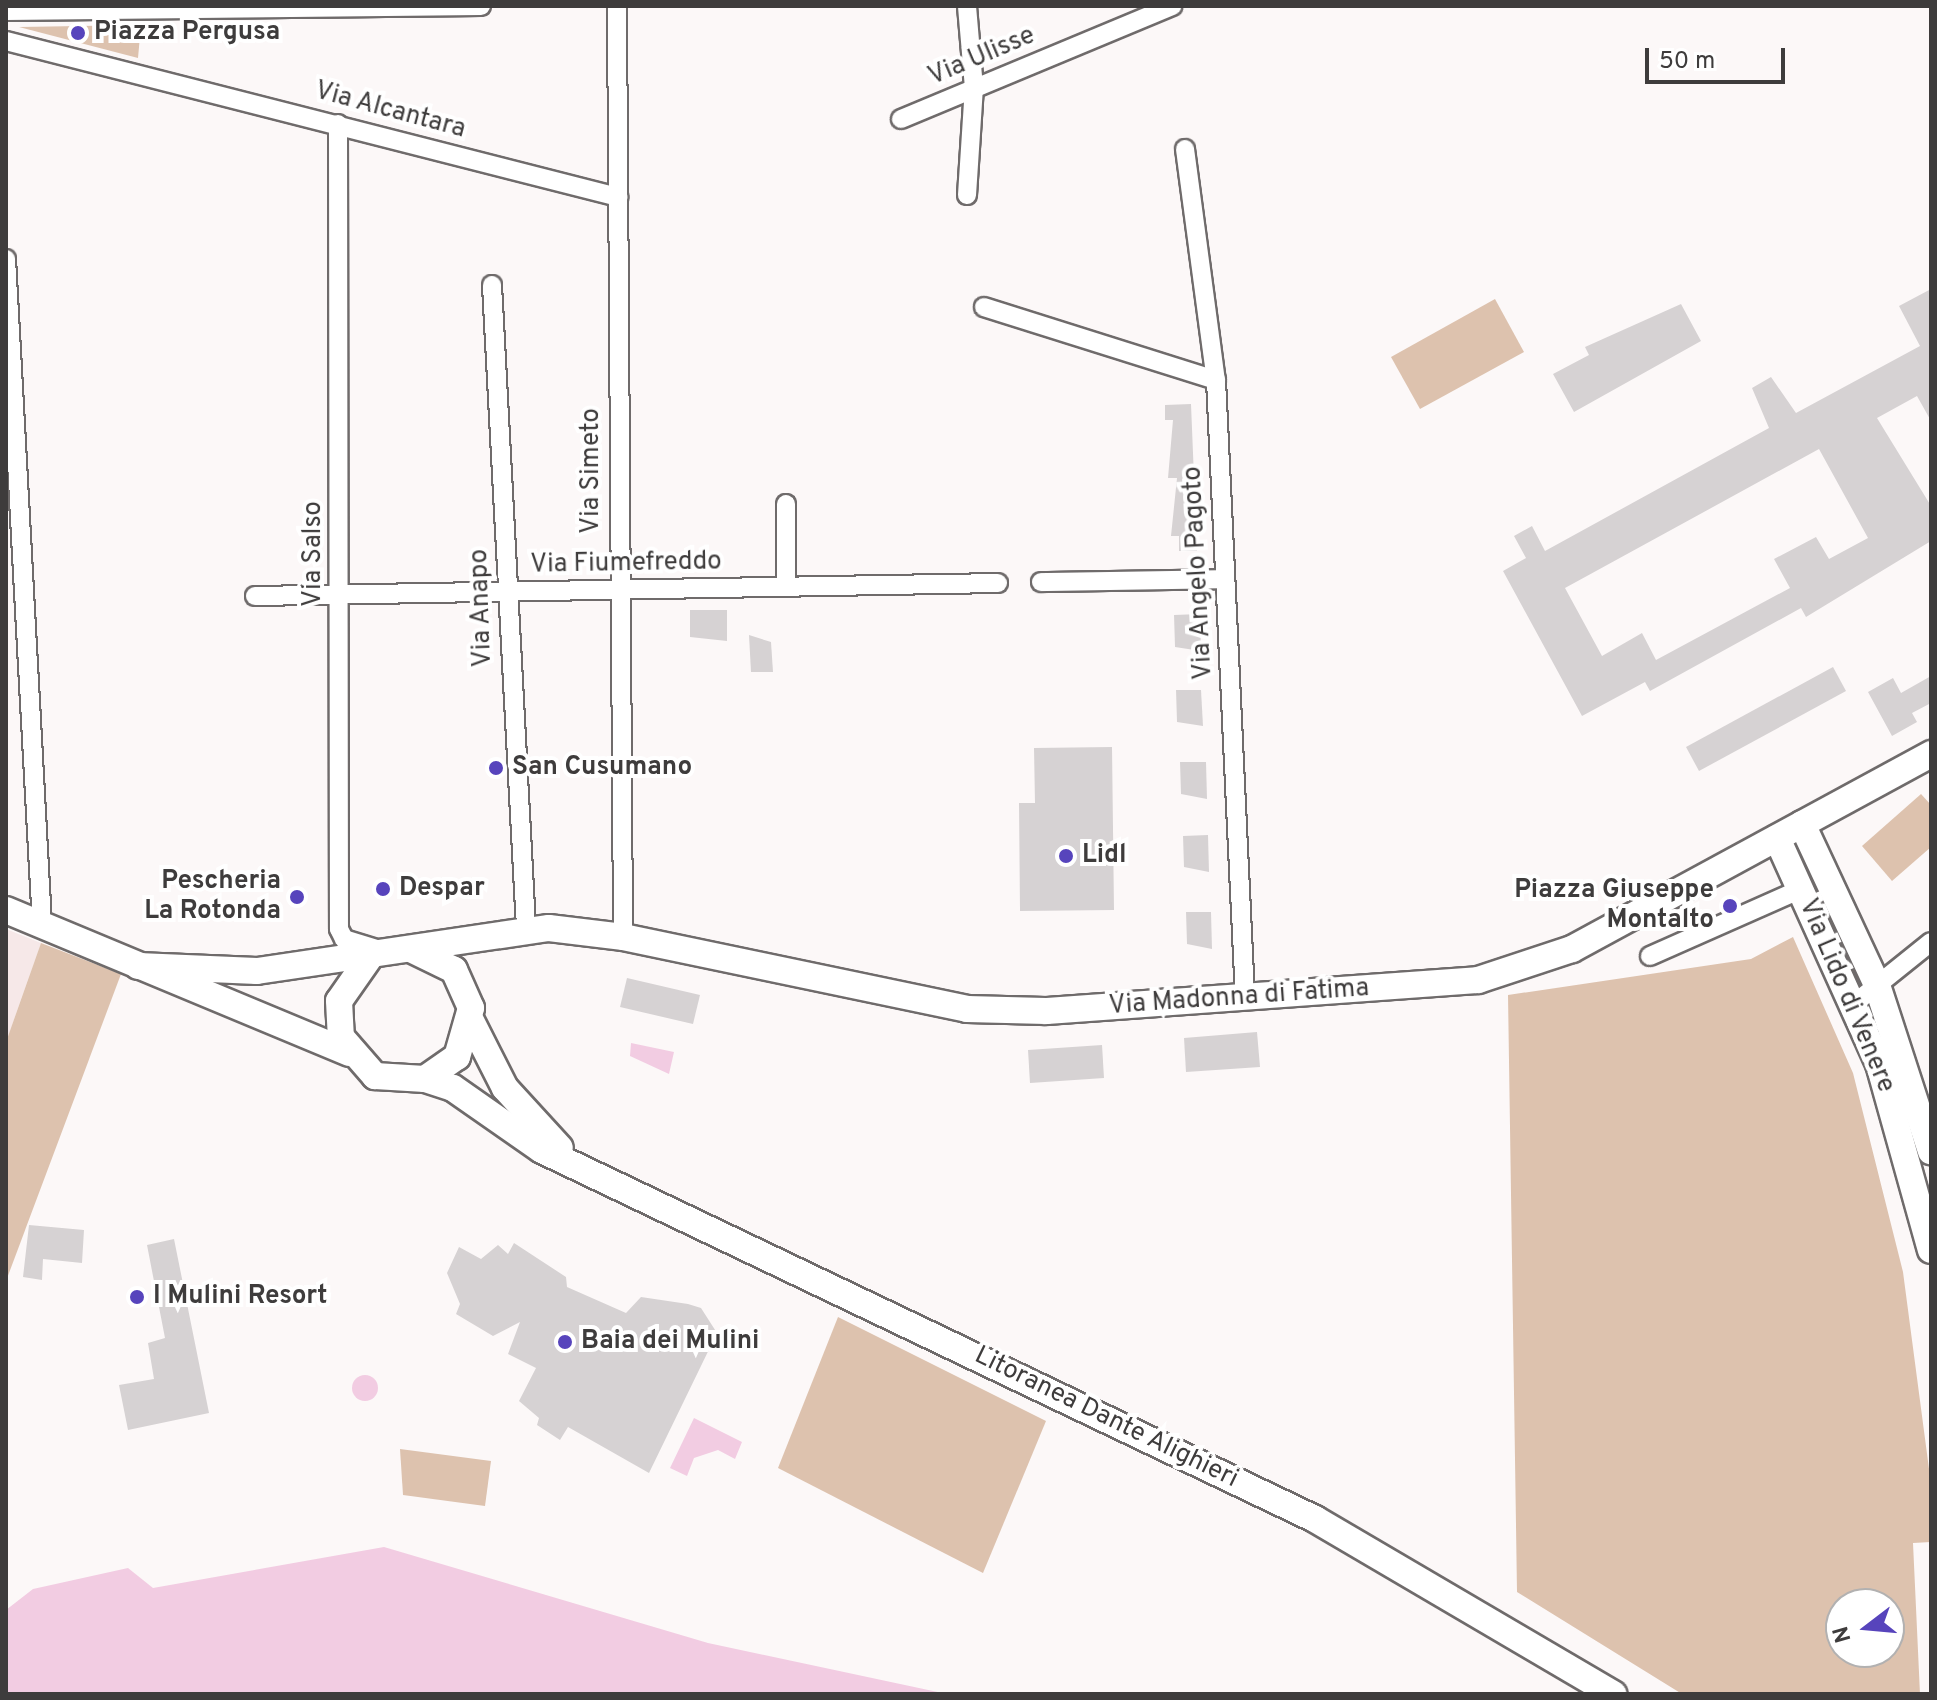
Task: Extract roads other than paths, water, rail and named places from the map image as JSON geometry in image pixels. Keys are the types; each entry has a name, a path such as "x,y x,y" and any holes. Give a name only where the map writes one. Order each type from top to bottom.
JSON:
{"main road":[{"name":"Via Madonna di Fatima","path":"138,966 257,971 513,930 623,937 967,1009 1046,1011 1478,980 1524,969 1931,754"},
{"name":"Via Lido di Venere","path":"1802,824 1877,985 1931,1151"},
{"name":"Via Lido di Venere","path":"1777,838 1855,1003 1910,1163 1931,1250"},
{"path":"6,910 349,1053 375,1076 425,1079 453,1088 542,1150 585,1167"},
{"path":"513,930 471,951 464,984 471,1021 505,1088 585,1167"},
{"path":"349,1053 339,1001 388,952 440,959 464,984"},
{"path":"425,1079 457,1057 471,1021"},
{"name":"Litoranea Dante Alighieri","path":"585,1167 1315,1519 1613,1694"}],"street":[{"path":"6,11 481,6"},
{"name":"Via Simeto","path":"617,6 618,590 623,937"},
{"path":"967,6 974,88 967,195"},
{"name":"Via Ulisse","path":"901,119 1172,6"},
{"name":"Via Alcantara","path":"6,41 618,197"},
{"name":"Via Salso","path":"338,124 341,595 339,929 360,946 388,952"},
{"name":"Via Angelo Pagoto","path":"1185,149 1216,380 1245,997"},
{"path":"6,259 11,434 42,923"},
{"name":"Via Anapo","path":"492,285 509,592 513,930"},
{"path":"984,307 1216,380"},
{"path":"786,504 786,587"},
{"path":"1041,582 1225,579"},
{"name":"Via Fiumefreddo","path":"255,596 998,583"},
{"path":"1650,956 1801,889"},
{"path":"1855,1003 1931,942"}],"place":[{"name":"Piazza Pergusa","path":"78,33"},
{"name":"San Cusumano","path":"496,768"},
{"name":"Lidl","path":"1066,856"},
{"name":"Despar","path":"383,889"},
{"name":"Pescheria La Rotonda","path":"297,897"},
{"name":"Piazza Giuseppe Montalto","path":"1730,906"},
{"name":"I Mulini Resort","path":"137,1297"},
{"name":"Baia dei Mulini","path":"565,1342"}]}
